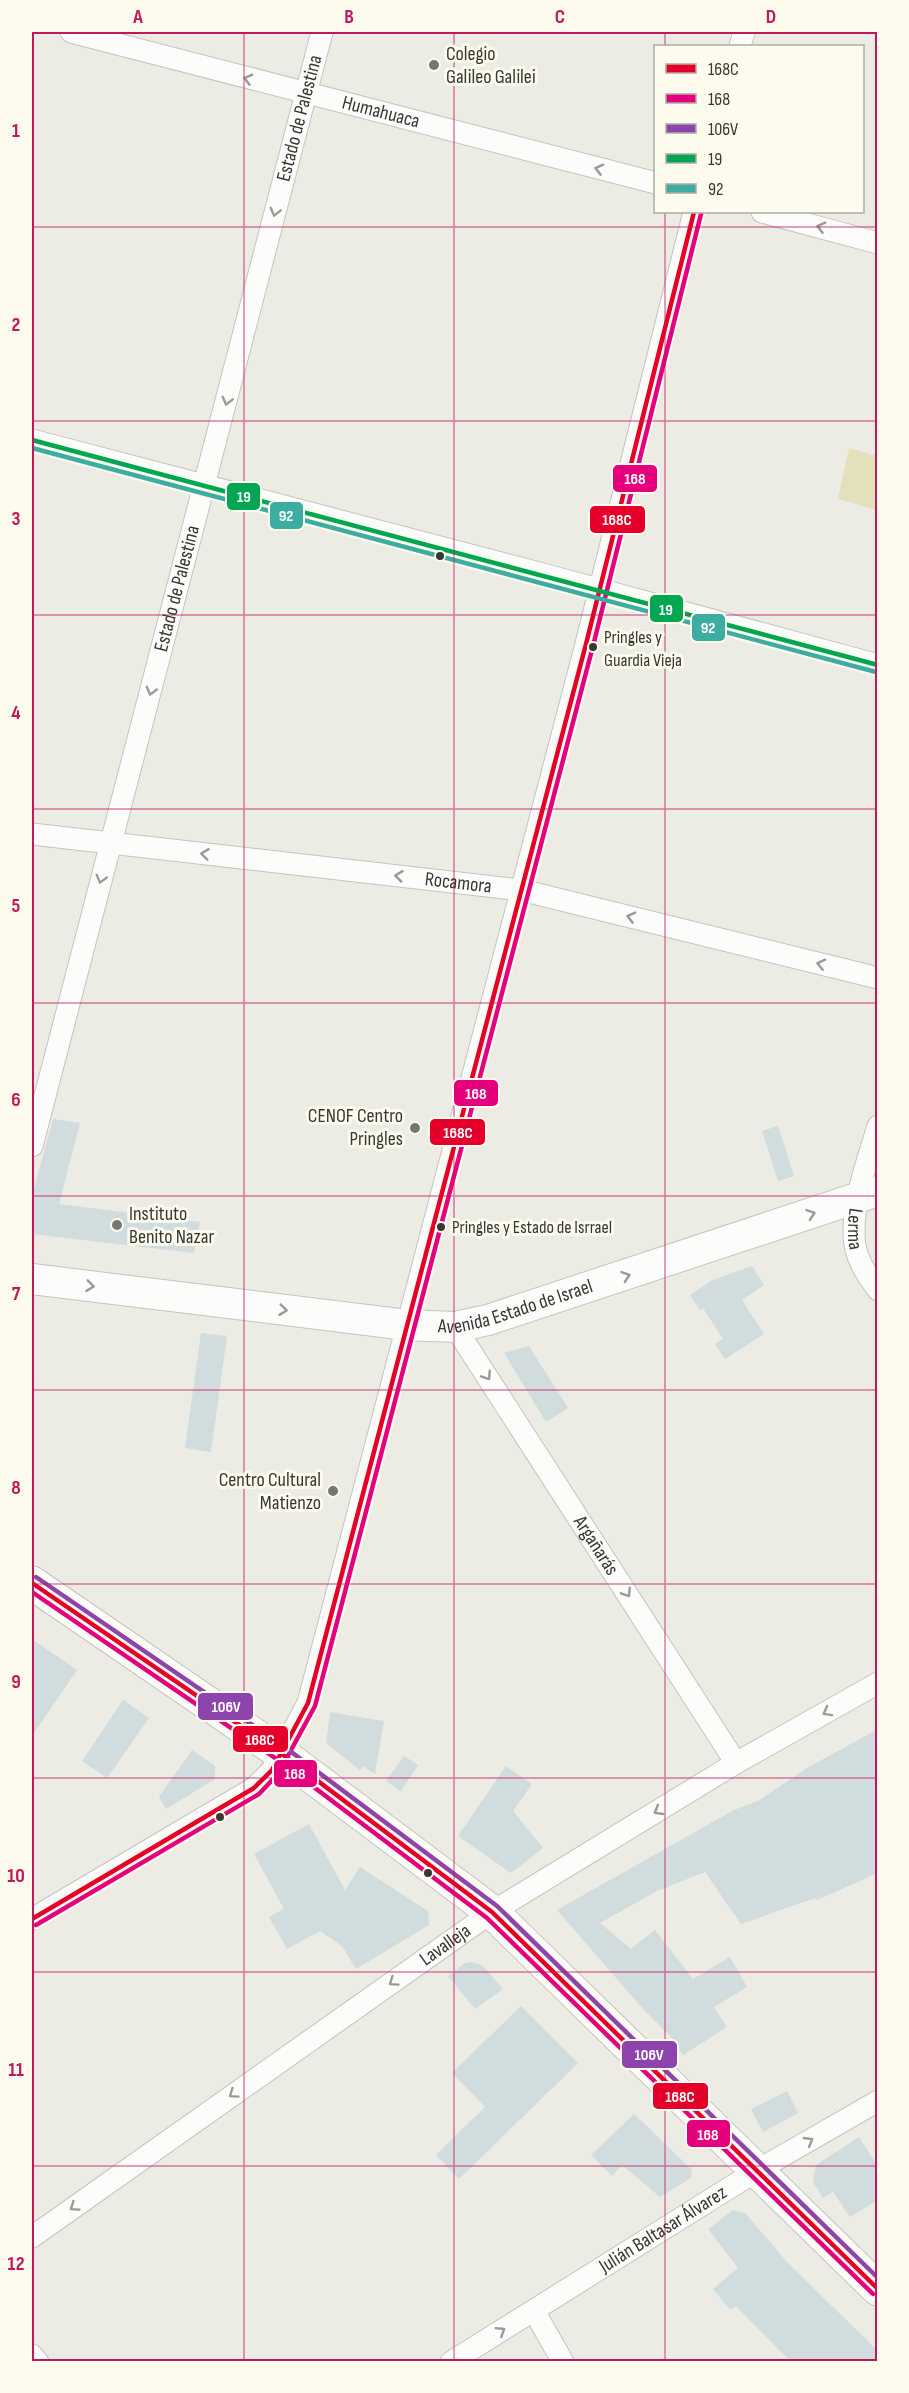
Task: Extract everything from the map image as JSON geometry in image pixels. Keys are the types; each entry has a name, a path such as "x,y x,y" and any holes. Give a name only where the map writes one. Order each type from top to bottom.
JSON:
{"main road":[{"name":"Avenida Estado de Israel","path":"32,1279 407,1325 455,1327 536,1306 868,1195"},
{"path":"32,1583 282,1754 492,1912 878,2289"}],"street":[{"name":"Humahuaca","path":"71,32 654,182"},
{"name":"Estado de Palestina","path":"32,1146 322,32"},
{"path":"32,1919 241,1797 272,1770 310,1695 599,589 694,213"},
{"path":"766,213 878,243"},
{"path":"32,440 878,665"},
{"name":"Rocamora","path":"32,834 521,890 878,978"},
{"name":"Lerma","path":"878,1126 868,1195 854,1236 857,1255 866,1275 878,1290"},
{"name":"Argañarás","path":"455,1327 736,1763"},
{"name":"Lavalleja","path":"32,2237 492,1912 736,1763 878,1683"},
{"name":"Julián Baltasar Álvarez","path":"451,2361 758,2170 878,2101"},
{"path":"534,2311 563,2361"},
{"path":"32,2355 38,2361"}],"shaded area":[{"path":"849,448 877,456 877,510 838,499"}],"building":[{"path":"53,1119 80,1123 59,1204 200,1222 194,1253 32,1234 32,1196"},
{"path":"778,1126 794,1176 778,1181 762,1131"},
{"path":"752,1266 764,1285 742,1300 764,1334 725,1359 715,1344 723,1339 703,1308 700,1310 690,1295 711,1281"},
{"path":"201,1333 227,1336 211,1452 185,1448"},
{"path":"529,1346 568,1408 546,1422 504,1353"},
{"path":"32,1639 77,1670 32,1736"},
{"path":"123,1700 149,1718 107,1778 82,1761"},
{"path":"330,1712 384,1721 375,1774 363,1766 360,1770 326,1743"},
{"path":"878,1729 878,1873 817,1900 815,1898 741,1924 705,1872 657,1891 600,1923 631,1949 655,1930 693,1979 730,1957 747,1987 714,2007 727,2027 683,2055 670,2036 643,2009 557,1910 734,1810 758,1801 807,1768"},
{"path":"192,1750 215,1766 215,1779 166,1809 159,1797"},
{"path":"404,1756 418,1765 401,1791 386,1781"},
{"path":"506,1766 532,1784 513,1811 543,1848 511,1873 458,1836"},
{"path":"309,1824 345,1890 360,1867 428,1911 429,1925 356,1969 342,1946 320,1931 287,1949 269,1917 284,1909 254,1854"},
{"path":"472,1962 482,1965 503,1989 475,2009 448,1976 465,1963"},
{"path":"521,2006 578,2063 459,2179 436,2155 485,2107 452,2073"},
{"path":"787,2091 798,2113 763,2132 751,2109"},
{"path":"634,2114 692,2170 691,2178 660,2197 622,2165 612,2176 591,2155"},
{"path":"859,2137 878,2167 878,2200 850,2217 833,2192 823,2198 813,2182 816,2165"},
{"path":"733,2210 745,2213 787,2262 878,2351 878,2361 790,2361 736,2306 730,2310 713,2289 738,2268 708,2229"}],"transit line":[{"name":"168C","path":"32,1919 254,1788 272,1770 308,1703 586,644 694,213"},
{"name":"168","path":"36,1925 259,1794 278,1774 315,1706 593,646 701,214"},
{"name":"19","path":"32,440 878,665"},
{"name":"92","path":"32,448 876,672"},
{"name":"106V","path":"36,1577 286,1748 497,1906 878,2278"},
{"name":"168C","path":"32,1583 282,1754 492,1912 878,2289"},
{"name":"168","path":"32,1592 278,1760 487,1918 873,2294"}],"place":[{"name":"Colegio Galileo Galilei","path":"434,65"},
{"name":"Pringles y Guardia Vieja","path":"593,647"},
{"name":"CENOF Centro Pringles","path":"415,1128"},
{"name":"Instituto Benito Nazar","path":"117,1225"},
{"name":"Pringles y Estado de Isrrael","path":"441,1227"},
{"name":"Centro Cultural Matienzo","path":"333,1491"}]}
